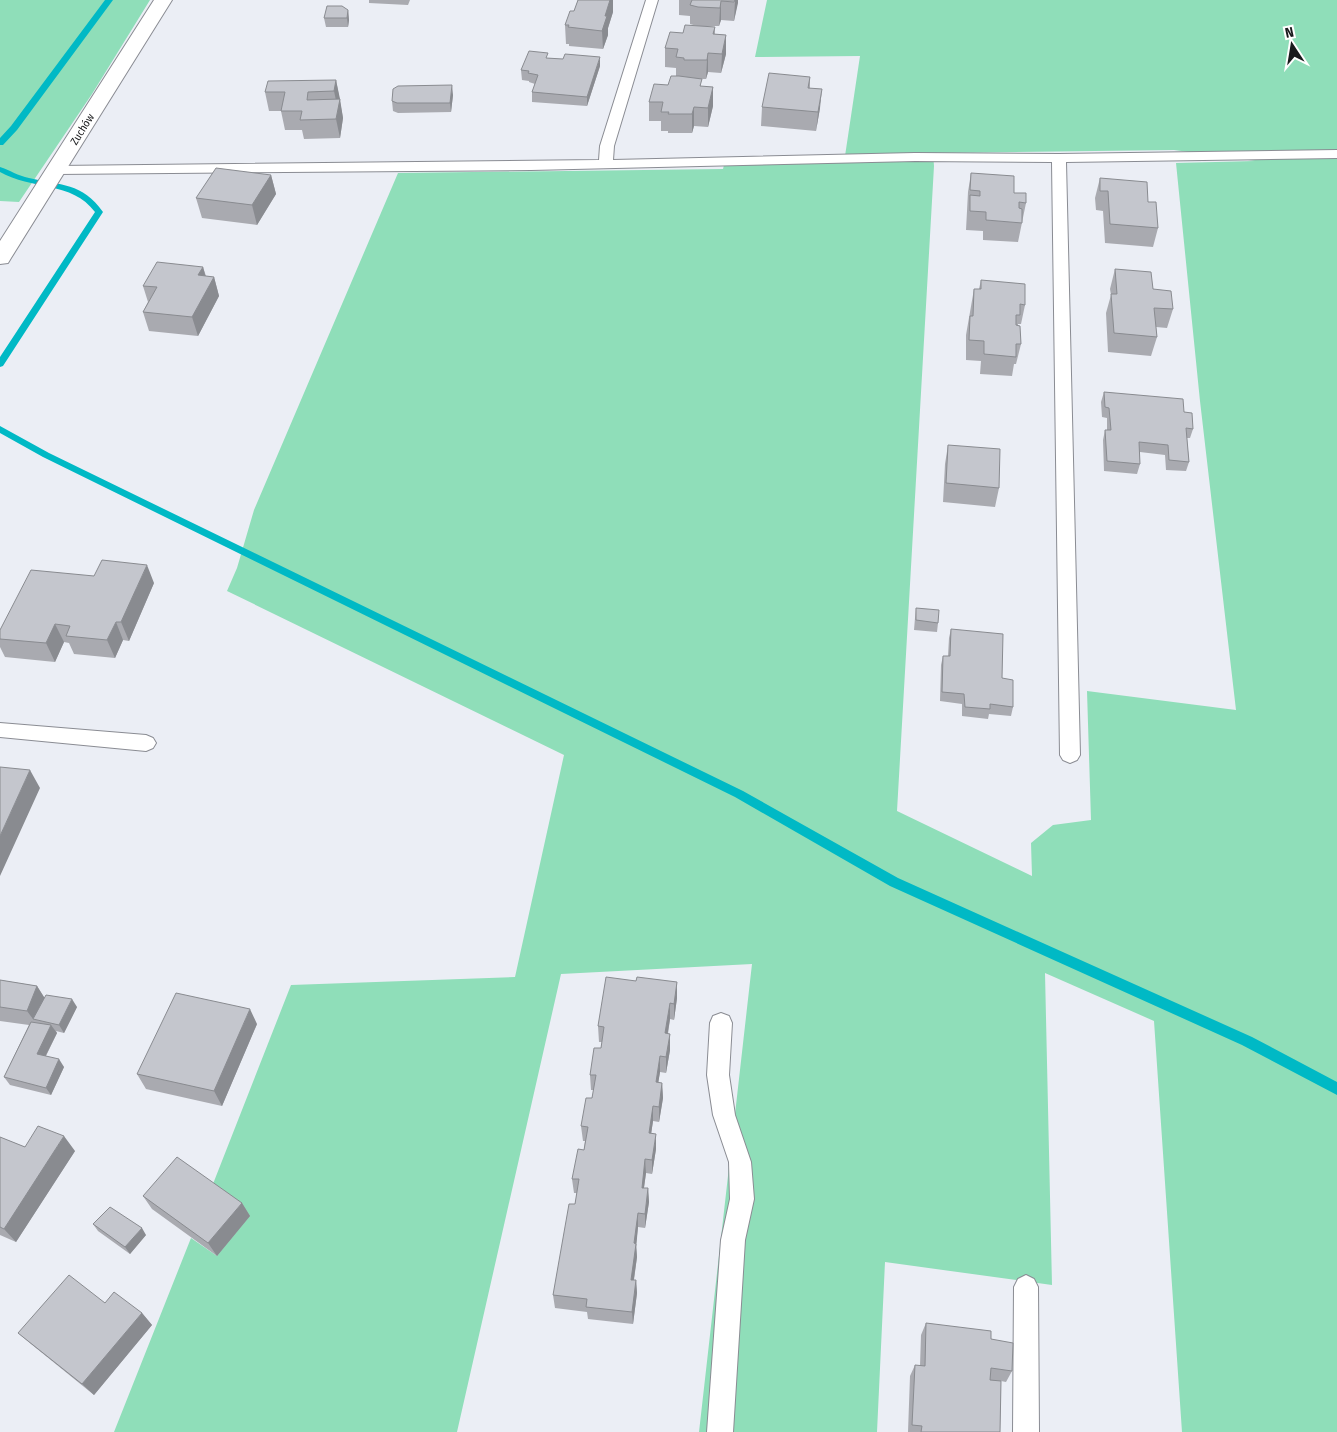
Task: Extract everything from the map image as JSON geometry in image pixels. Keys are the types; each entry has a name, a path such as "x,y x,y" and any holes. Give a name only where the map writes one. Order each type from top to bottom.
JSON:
{"street":[{"name":"Zuchów","path":"0,258 162,0"}],"lane":[{"path":"606,164 607,146 652,0"},
{"path":"57,170 606,164 915,157 1059,158 1337,154"},
{"path":"1059,158 1070,755"},
{"path":"0,730 146,743"},
{"path":"720,1432 734,1240 742,1199 740,1162 724,1115 718,1075 721,1023"},
{"path":"1026,1287 1026,1432"}],"green space":[{"path":"0,0 150,0 92,94 19,202 0,201"},
{"path":"767,0 1337,0 1337,1432 1182,1432 1154,1021 1045,973 1052,1285 885,1262 877,1432 699,1432 752,964 561,974 457,1432 114,1432 191,1238 217,1256 211,1189 291,985 515,977 564,755 227,591 237,568 254,510 398,173 723,169 726,157 845,156 860,56 755,57","holes":["1174,150 1255,161 1176,163 1200,401 1236,710 1087,691 1091,820 1053,825 1031,843 1032,876 897,811 934,166 933,153"]}],"building":[{"path":"578,0 610,0 602,31 565,25 570,11 574,11"},
{"path":"692,0 735,0 734,2 721,1 720,8 690,5"},
{"path":"327,6 342,6 348,10 347,18 324,18"},
{"path":"685,25 715,27 713,34 726,35 722,54 708,53 707,60 684,60 684,58 676,57 678,49 665,48 670,32 683,33"},
{"path":"529,51 548,53 546,58 563,59 565,54 600,57 587,97 532,92 538,75 521,70"},
{"path":"769,73 810,77 808,88 822,89 818,112 762,107"},
{"path":"671,76 702,79 700,86 713,87 708,108 694,107 692,114 668,114 669,112 661,112 663,102 649,102 654,84 668,85"},
{"path":"336,80 334,91 308,92 307,100 340,99 336,119 300,120 302,111 281,111 285,92 265,92 268,81"},
{"path":"452,85 450,103 397,103 392,101 393,89 398,86"},
{"path":"216,168 271,175 252,205 196,198"},
{"path":"971,173 1014,176 1014,193 1026,193 1026,203 1019,202 1019,208 1022,209 1022,223 986,220 986,212 970,211 970,195 980,196 980,191 970,190"},
{"path":"1100,178 1147,182 1148,202 1156,202 1158,228 1110,224 1108,191 1100,191"},
{"path":"157,262 203,267 198,275 214,277 192,317 143,312 157,287 143,286"},
{"path":"1115,269 1151,272 1153,289 1171,291 1173,309 1154,308 1157,337 1114,333 1111,294 1117,294"},
{"path":"981,280 1025,284 1025,305 1020,304 1020,315 1016,315 1016,325 1020,326 1021,344 1016,344 1016,357 984,354 984,341 969,340 970,316 973,316 974,289 981,289"},
{"path":"1104,392 1183,399 1184,412 1192,413 1193,429 1186,428 1189,462 1169,460 1168,445 1139,442 1140,464 1107,461 1105,430 1111,430 1109,408 1105,407"},
{"path":"948,445 1000,449 999,488 946,483"},
{"path":"102,560 147,565 121,622 116,622 107,640 66,636 70,626 55,624 46,643 0,639 0,630 31,570 94,576"},
{"path":"916,608 939,610 938,623 916,620"},
{"path":"951,629 1003,634 1002,678 1013,680 1013,707 990,704 990,709 965,707 964,694 942,692 943,656 950,656"},
{"path":"0,767 30,770 0,836"},
{"path":"606,977 636,981 637,977 677,982 674,1004 670,1003 665,1033 670,1034 666,1057 660,1056 656,1082 662,1083 659,1107 653,1106 649,1133 656,1134 652,1160 645,1159 642,1188 648,1188 645,1214 638,1213 634,1243 636,1244 631,1280 636,1280 632,1312 586,1307 587,1299 553,1295 569,1204 575,1204 579,1179 572,1179 578,1149 584,1150 588,1127 581,1126 586,1098 592,1098 596,1075 590,1075 594,1048 601,1048 604,1027 598,1026"},
{"path":"0,980 37,986 27,1011 0,1007"},
{"path":"176,993 250,1009 214,1091 137,1074"},
{"path":"46,995 72,999 59,1025 33,1019"},
{"path":"31,1022 51,1025 37,1054 59,1059 46,1088 4,1077"},
{"path":"38,1126 64,1136 4,1229 0,1227 0,1137 25,1147"},
{"path":"177,1157 242,1203 208,1243 143,1196"},
{"path":"110,1207 142,1228 125,1247 93,1224"},
{"path":"69,1275 105,1303 114,1292 142,1313 82,1384 18,1333"},
{"path":"926,1323 991,1331 991,1339 1013,1343 1012,1371 991,1368 990,1380 1001,1381 1000,1432 921,1432 922,1426 912,1425 915,1365 925,1366"}],"waterway":[{"path":"0,143 14,128 109,0"},
{"path":"0,169 18,178 73,190 92,202 99,212 0,364"},
{"path":"0,429 46,455 739,794 894,882 1247,1041 1337,1089"}]}
